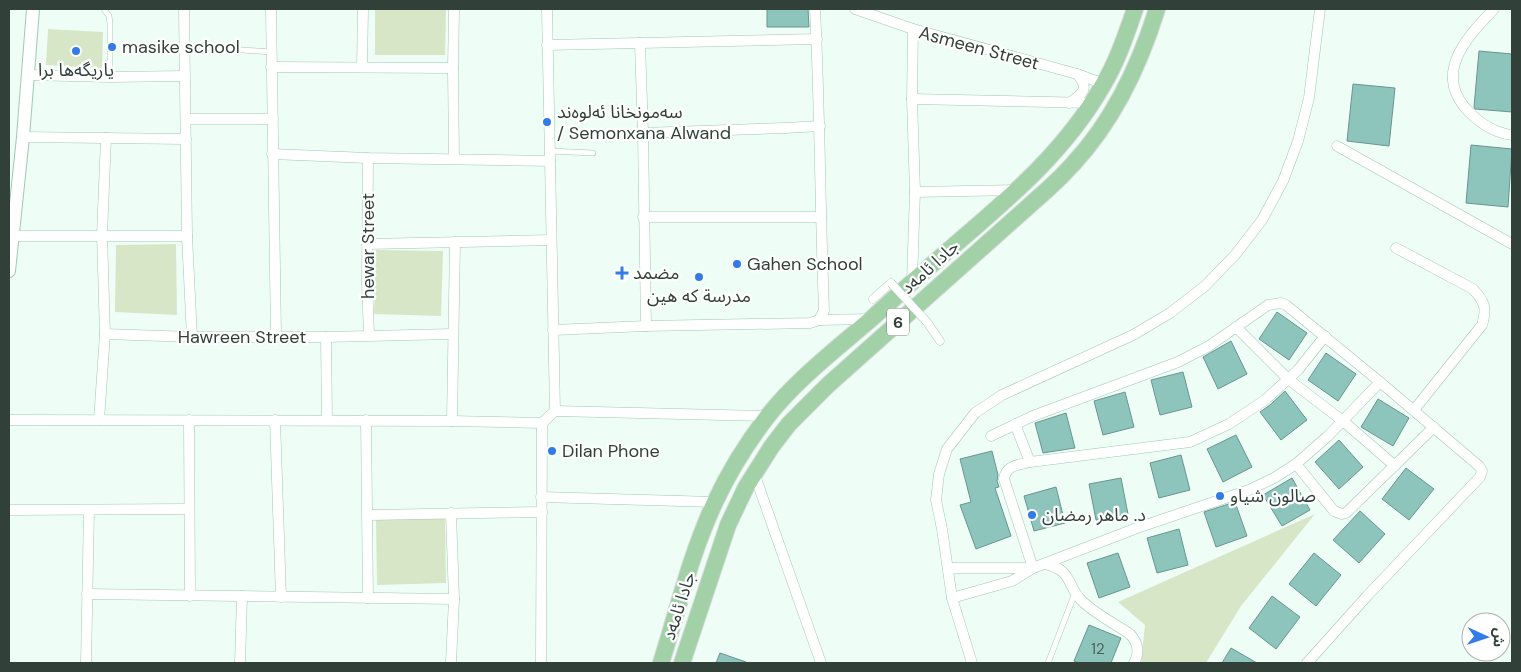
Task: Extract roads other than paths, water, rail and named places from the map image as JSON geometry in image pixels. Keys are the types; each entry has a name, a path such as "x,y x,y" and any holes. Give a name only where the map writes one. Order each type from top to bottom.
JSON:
{"main road":[{"path":"1135,9 1156,13"},
{"name":"جادا ئامەد","path":"661,663 688,574 715,502 733,468 768,416 808,374 1018,190 1059,148 1104,84 1123,42 1135,9"},
{"name":"جادا ئامەد","path":"682,663 725,534 737,506 754,474 778,439 808,404 1074,164 1116,104 1142,50 1156,13"},
{"path":"1123,42 1142,50"}],"street":[{"path":"9,271 23,136 33,9"},
{"path":"184,9 187,236 192,338"},
{"path":"271,9 276,336"},
{"path":"362,67 363,9"},
{"path":"454,9 454,158"},
{"path":"547,9 555,411"},
{"path":"815,9 820,126 824,311 819,320"},
{"name":"Asmeen Street","path":"855,9 913,30 1077,74 1104,84"},
{"path":"972,663 952,598 936,500 939,474 947,450 975,413 1002,395 1133,335 1170,313 1205,286 1229,261 1262,220 1283,182 1298,141 1309,98 1320,9"},
{"path":"1494,9 1461,48 1453,64 1453,84 1461,104 1478,121 1501,134 1512,135"},
{"path":"912,281 916,192 912,99 913,30"},
{"path":"547,45 816,39"},
{"path":"640,43 646,326"},
{"path":"271,66 453,68"},
{"path":"1069,103 1080,96 1084,89 1083,82 1077,74"},
{"path":"28,75 184,76"},
{"path":"912,99 1092,103"},
{"path":"186,119 273,119"},
{"path":"643,133 820,126"},
{"path":"23,136 186,139"},
{"path":"99,420 105,334 102,235 106,138"},
{"path":"1337,146 1512,244"},
{"path":"272,154 368,158 550,156"},
{"name":"hewar Street","path":"368,158 369,335"},
{"path":"916,192 1018,190"},
{"path":"644,217 821,217"},
{"path":"12,236 187,236"},
{"path":"367,244 551,240"},
{"path":"452,420 454,242"},
{"path":"1396,248 1473,289 1482,298 1485,307 1482,325 1414,410"},
{"path":"873,299 891,283 927,322 940,342"},
{"path":"991,436 1033,416 1178,362 1208,346 1268,304 1280,303 1286,305 1414,410 1479,466 1482,471 1480,477 1307,663"},
{"path":"553,330 810,323 819,320 871,319"},
{"path":"1236,327 1288,379 1343,421 1395,466"},
{"name":"Hawreen Street","path":"105,334 192,338 326,337 327,420"},
{"path":"326,337 452,334"},
{"path":"1033,568 1004,480 1005,474 1010,467 1030,462 1190,442 1229,424 1266,400 1298,370 1325,336"},
{"path":"952,598 1012,581 1033,568 1137,528 1249,490 1274,478 1296,464 1343,421 1380,382"},
{"path":"9,420 452,420 542,422 555,411 768,416"},
{"path":"189,420 190,596"},
{"path":"275,420 281,597"},
{"path":"366,420 368,598"},
{"path":"541,663 542,422"},
{"path":"1016,424 1030,462"},
{"path":"1296,464 1334,511 1342,514 1346,513 1434,427"},
{"path":"754,474 821,663"},
{"path":"541,497 715,502"},
{"path":"9,510 189,509"},
{"path":"86,663 89,510"},
{"path":"368,515 542,512"},
{"path":"451,514 454,599 451,663"},
{"path":"1045,564 1058,568 1064,573 1075,593 1086,604 1130,634 1136,641 1138,649 1134,663"},
{"path":"948,568 1033,568"},
{"path":"87,594 454,599"},
{"path":"240,663 242,596"}],"lane":[{"path":"104,9 109,16 110,24 110,77"},
{"path":"230,49 271,52"},
{"path":"550,156 593,153"},
{"path":"1048,663 1075,593"}],"place":[{"name":"masike school","path":"112,47"},
{"name":"یاریگەھا برا","path":"76,51"},
{"name":"سەمونخانا ئەلوەند / Semonxana Alwand","path":"547,122"},
{"name":"Gahen School","path":"737,264"},
{"name":"مضمد","path":"622,273"},
{"name":"مدرسة كه هين","path":"699,277"},
{"name":"Dilan Phone","path":"552,451"},
{"name":"صالون شياو","path":"1220,496"},
{"name":"د. ماهر رمضان","path":"1032,515"}]}
